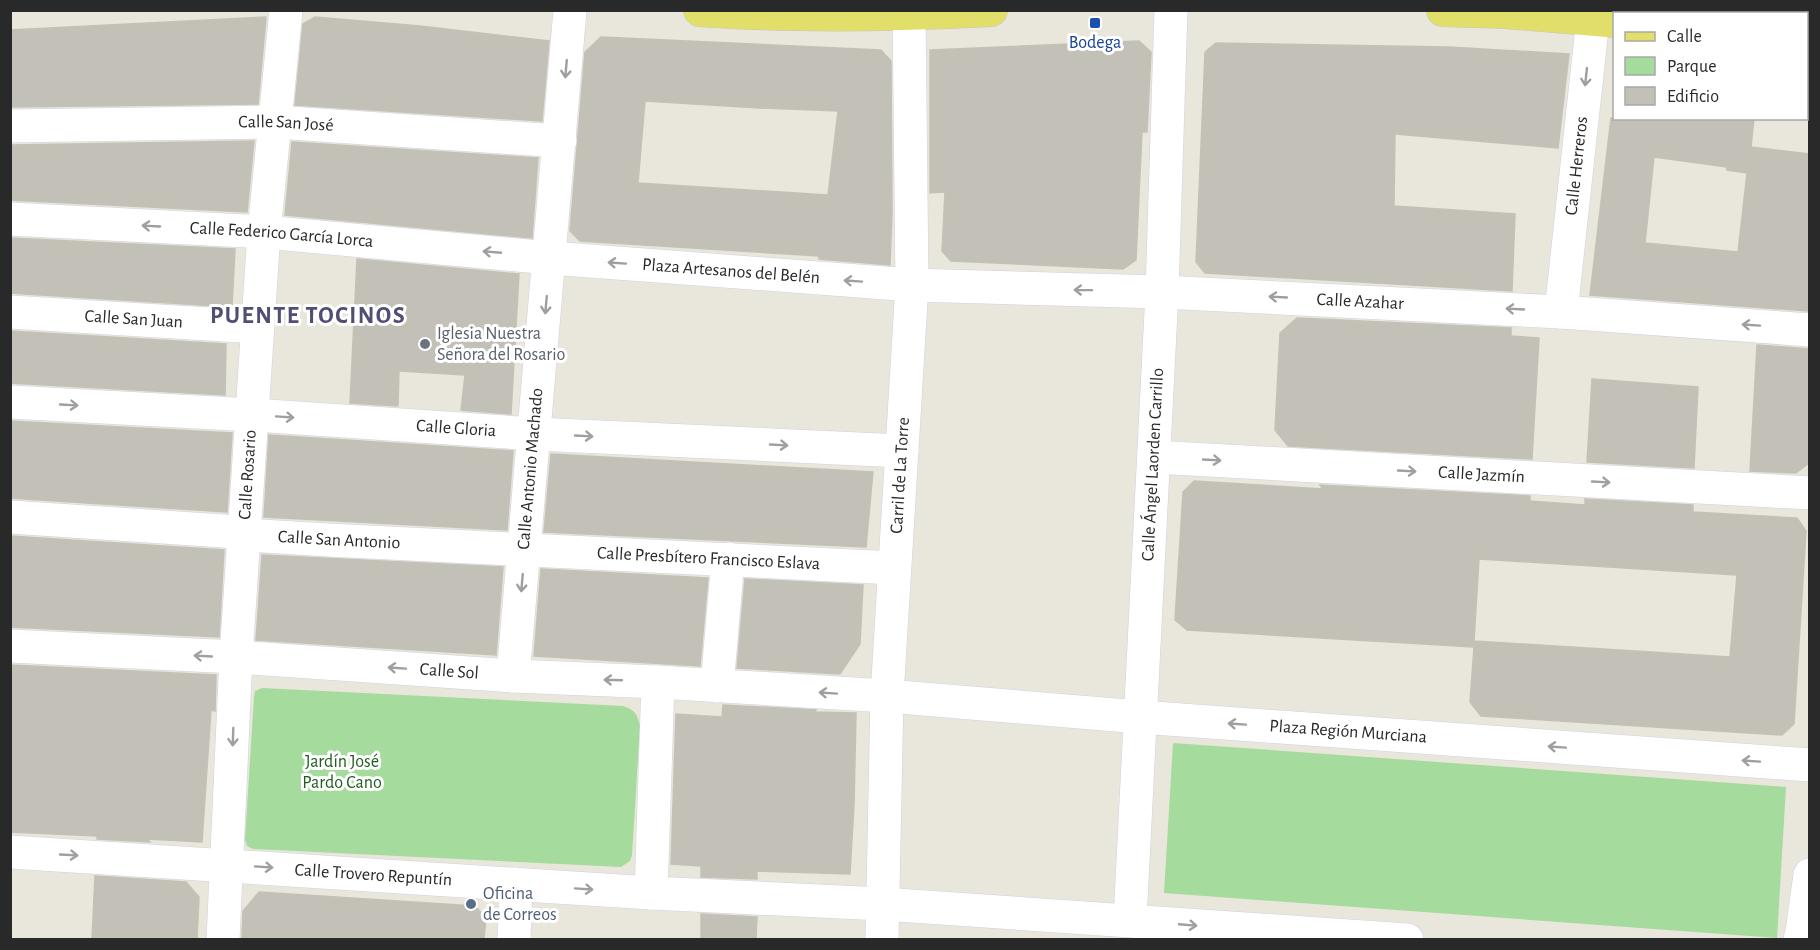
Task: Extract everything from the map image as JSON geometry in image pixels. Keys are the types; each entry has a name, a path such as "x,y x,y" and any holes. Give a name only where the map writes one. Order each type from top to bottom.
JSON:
{"main road":[{"path":"700,10 793,14 991,10"},
{"path":"1443,10 1506,11 1604,20"}],"street":[{"name":"Calle Rosario","path":"223,939 236,657 264,232 286,10"},
{"name":"Calle Antonio Machado","path":"513,676 570,10"},
{"name":"Calle Ángel Laorden Carrillo","path":"1130,920 1162,292 1171,10"},
{"name":"Carril de La Torre","path":"882,939 887,696 912,285 909,12"},
{"name":"Calle Herreros","path":"1561,312 1604,20"},
{"name":"Calle San José","path":"10,126 275,122 560,141"},
{"name":"Calle Federico García Lorca","path":"10,219 264,232 550,258"},
{"name":"Plaza Artesanos del Belén","path":"550,258 912,285"},
{"name":"Calle Azahar","path":"912,285 1162,292 1561,312 1809,330"},
{"name":"Calle San Juan","path":"10,312 258,327"},
{"name":"Calle Gloria","path":"10,402 253,415 535,434 902,451"},
{"name":"Calle Jazmín","path":"1154,457 1809,494"},
{"name":"Calle San Antonio","path":"10,517 224,531 244,535 525,549"},
{"name":"Calle Presbítero Francisco Eslava","path":"525,549 894,568"},
{"path":"717,686 728,559"},
{"name":"Calle Sol","path":"10,646 236,657 513,676 887,696"},
{"path":"651,893 658,682"},
{"name":"Plaza Región Murciana","path":"887,696 1140,717 1809,765"},
{"name":"Calle Trovero Repuntín","path":"10,852 651,893 882,904"},
{"path":"1800,939 1809,875"},
{"path":"514,939 516,884"},
{"path":"882,904 1407,939"}],"green space":[{"path":"1676,11 1809,11 1809,27 1808,12"},
{"name":"Jardín José Pardo Cano","path":"262,688 623,706 635,713 640,726 630,861 621,867 253,849 247,846 245,840 254,697 255,691"},
{"path":"1173,743 1786,787 1777,938 1164,893"}],"building":[{"path":"266,17 258,104 10,107 10,30"},
{"path":"315,17 549,41 542,121 295,105 303,24"},
{"path":"601,37 881,50 891,61 890,265 819,259 819,256 580,241 570,231 585,52","holes":["645,101 838,111 828,195 638,183"]},
{"path":"1139,41 1151,52 1147,132 1142,132 1136,260 1123,269 951,261 942,251 945,192 930,193 930,50"},
{"path":"1216,43 1449,47 1569,54 1558,148 1395,134 1394,206 1515,214 1512,291 1205,273 1196,262 1205,52"},
{"path":"1611,118 1613,120 1754,120 1751,147 1809,154 1809,311 1590,295","holes":["1654,157 1727,167 1727,170 1747,173 1738,252 1645,243"]},
{"path":"254,141 247,212 10,200 10,145"},
{"path":"292,142 538,158 532,238 285,215"},
{"path":"10,238 235,249 232,307 10,293"},
{"path":"357,259 519,274 511,414 461,410 465,375 399,371 398,406 350,403"},
{"path":"1297,318 1511,328 1511,336 1539,338 1532,459 1288,446 1275,430 1280,333"},
{"path":"10,331 226,344 225,395 10,383"},
{"path":"1757,345 1809,349 1809,463 1796,473 1750,471"},
{"path":"1592,379 1698,387 1694,468 1587,462"},
{"path":"10,421 232,433 227,512 10,498"},
{"path":"269,435 513,451 507,530 264,517"},
{"path":"551,454 873,472 866,547 544,532"},
{"path":"1194,481 1323,489 1320,485 1530,496 1530,501 1585,505 1585,499 1693,505 1693,512 1797,518 1806,531 1794,724 1782,735 1481,716 1470,702 1474,647 1187,630 1175,620 1183,492","holes":["1479,559 1737,575 1730,657 1474,641"]},
{"path":"10,536 224,550 219,637 10,627"},
{"path":"262,555 503,567 496,655 256,640"},
{"path":"541,569 708,578 700,666 534,656"},
{"path":"745,579 863,585 860,644 840,674 737,668"},
{"path":"10,665 216,675 215,711 211,710 202,842 147,839 150,842 97,839 97,836 10,832"},
{"path":"723,705 856,713 850,874 757,871 757,879 701,877 701,866 671,864 676,714 722,717"},
{"path":"95,876 186,882 199,897 197,939 92,939"},
{"path":"259,892 475,906 486,918 484,939 242,939 243,911"},
{"path":"701,914 757,917 756,939 701,939"}],"place":[{"name":"Bodega","path":"1095,23"},
{"name":"Iglesia Nuestra Señora del Rosario","path":"425,344"},
{"name":"Oficina de Correos","path":"471,904"}],"district":[{"name":"PUENTE TOCINOS","path":"308,316"}]}
